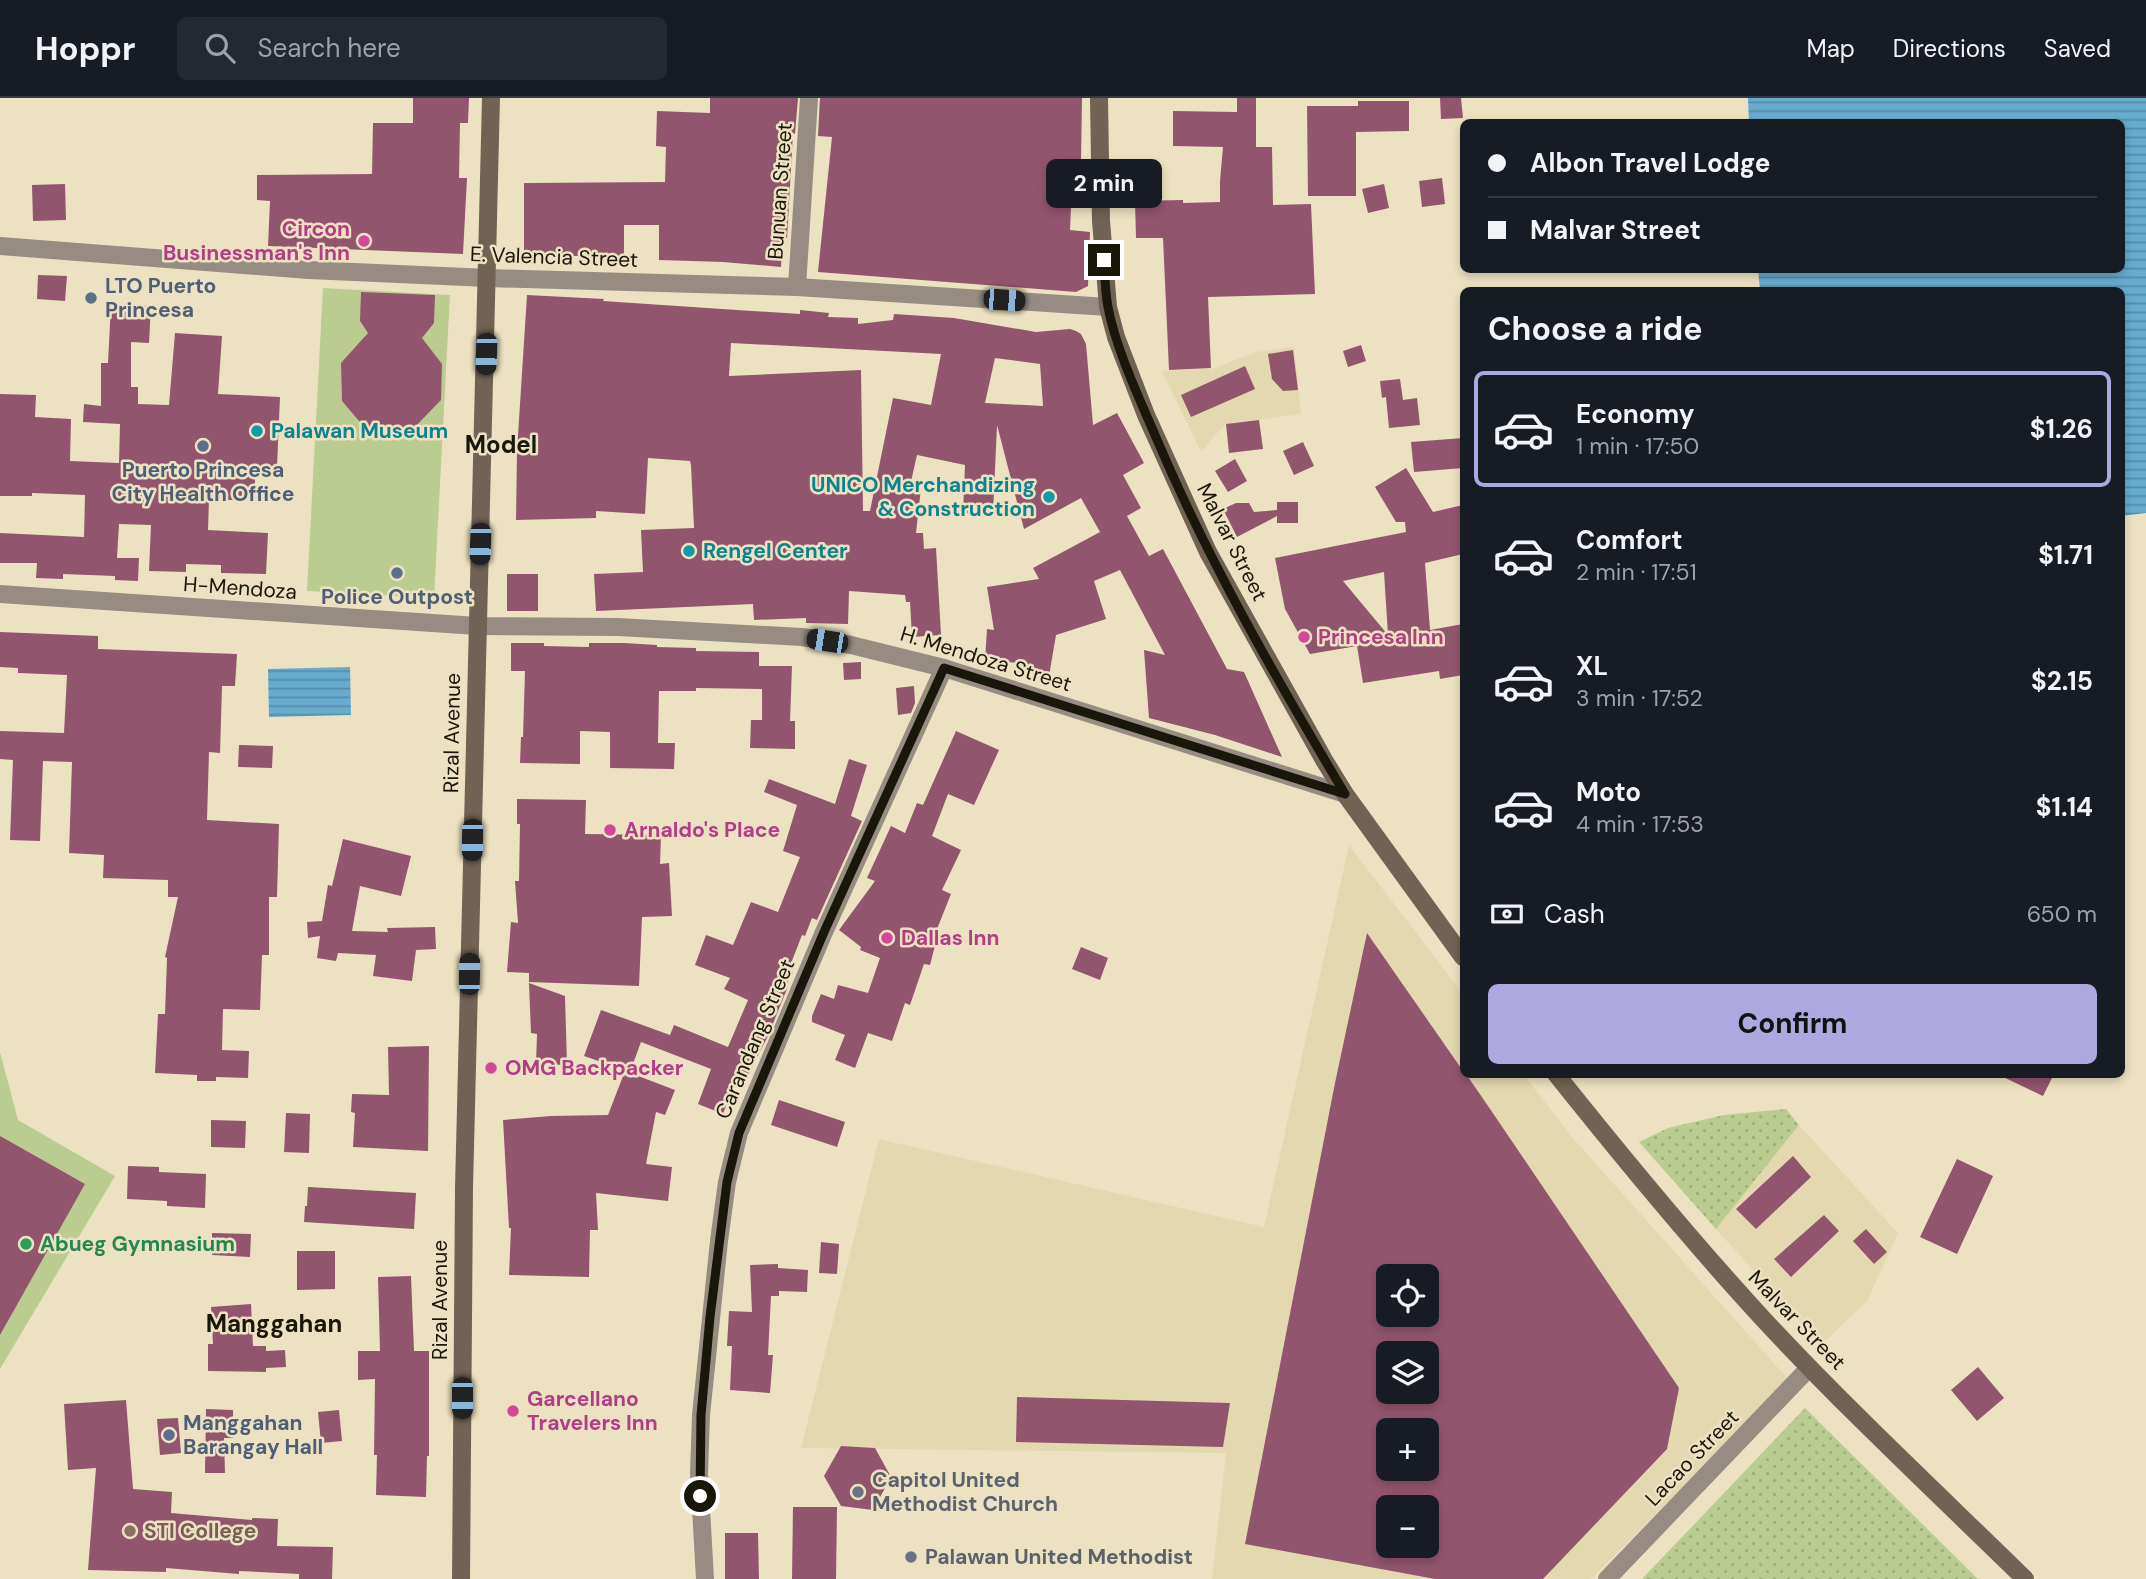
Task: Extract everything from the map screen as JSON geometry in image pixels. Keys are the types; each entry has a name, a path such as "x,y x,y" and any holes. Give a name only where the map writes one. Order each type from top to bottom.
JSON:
{"main road":[{"name":"Rizal Avenue","path":"461,1579 464,1188 491,98"},
{"name":"Malvar Street","path":"1099,98 1101,221 1108,307 1116,337 1140,400 1208,552 1345,794 1460,953"},
{"name":"Malvar Street","path":"1559,1078 1720,1271 1810,1367 2025,1579"}],"street":[{"name":"Bunuan Street","path":"797,287 809,98"},
{"name":"E. Valencia Street","path":"0,246 309,270 797,287 1108,307"},
{"name":"H-Mendoza","path":"0,594 477,626"},
{"name":"H. Mendoza Street","path":"477,626 618,627 802,637 851,645 944,668 1345,794"},
{"name":"Carandang Street","path":"705,1579 699,1473 701,1415 720,1229 727,1182 739,1133 824,932 944,668"},
{"name":"Lacao Street","path":"1607,1579 1810,1367"}],"shaded area":[{"path":"1294,347 1301,414 1225,424 1201,452 1162,371 1212,369 1256,352"},
{"path":"1349,845 1460,990 1460,1078 1526,1078 1571,1136 1789,1380 1591,1579 1212,1579 1226,1453 801,1448 879,1139 1264,1227"},
{"path":"1799,1125 1898,1233 1867,1301 1821,1345 1716,1229"}],"green space":[{"path":"323,288 450,295 434,598 307,591"},
{"path":"0,1052 18,1120 115,1176 0,1369"},
{"path":"1786,1109 1799,1125 1716,1229 1639,1142 1668,1128 1724,1115"},
{"path":"1805,1408 1978,1579 1642,1579"}],"water":[{"path":"1748,98 2146,98 2146,513 2125,516 2125,287 1760,287 1758,273 2125,273 2125,119 1749,119"},
{"path":"350,667 351,715 269,717 268,669"}],"building":[{"path":"413,98 469,98 468,123 460,123 459,178 467,178 463,254 268,246 270,201 257,200 257,175 372,174 373,123 413,123"},
{"path":"710,98 798,98 795,134 793,133 787,238 783,238 781,267 659,260 659,225 624,225 624,256 524,256 524,183 665,182 666,147 656,146 657,111 710,113"},
{"path":"820,98 1082,98 1081,162 1073,161 1070,230 1090,232 1088,286 1076,292 818,272 832,137 818,136"},
{"path":"1237,98 1256,98 1256,147 1272,147 1273,205 1311,204 1315,294 1208,297 1211,368 1169,370 1163,238 1136,238 1135,201 1220,202 1223,147 1173,146 1173,111 1237,112"},
{"path":"1440,98 1461,98 1463,118 1441,119"},
{"path":"1358,101 1409,101 1409,131 1356,132 1356,196 1308,196 1307,106 1358,106"},
{"path":"1442,178 1445,204 1422,207 1419,181"},
{"path":"65,184 66,220 33,221 32,185"},
{"path":"1384,184 1389,208 1368,213 1362,189"},
{"path":"38,275 67,276 65,301 37,299"},
{"path":"361,292 435,295 434,323 422,338 442,364 441,400 412,430 365,428 342,401 341,363 368,333 360,321"},
{"path":"527,295 800,314 800,310 829,313 828,317 858,318 858,324 893,320 894,314 954,318 1036,332 1070,329 1076,331 1081,334 1086,344 1093,425 1117,413 1144,463 1123,475 1141,508 1127,516 1149,556 1163,549 1227,669 1244,672 1282,757 1215,735 1149,718 1144,650 1165,655 1120,570 1094,581 1106,619 1056,635 1049,676 1018,670 1019,663 985,660 987,629 994,630 987,587 1039,579 1033,568 1100,532 1081,498 1024,529 997,425 993,514 963,513 965,465 917,455 910,486 921,488 916,533 923,533 924,549 936,548 941,635 912,637 910,602 906,602 905,595 849,591 848,624 806,623 806,618 754,620 753,604 596,611 594,574 643,572 641,530 694,528 690,461 648,458 645,514 596,511 596,518 516,520 517,451","holes":["731,343 941,354 931,405 893,398 870,511 863,511 861,370 729,376","995,358 1040,364 1043,406 985,403"]},
{"path":"111,304 151,306 149,343 131,342 131,387 138,387 138,404 169,405 175,333 222,336 218,394 280,397 277,467 255,466 255,500 209,500 208,530 268,533 266,574 221,573 221,565 186,564 186,572 149,571 151,525 119,524 117,558 139,558 138,581 115,580 115,576 63,574 63,579 36,578 37,563 0,563 0,533 84,537 85,495 32,493 32,496 0,496 0,394 36,395 35,417 71,419 70,461 119,463 120,424 83,422 84,404 101,406 101,363 108,363"},
{"path":"1361,345 1366,361 1348,367 1343,351"},
{"path":"1293,350 1298,390 1283,391 1272,379 1268,354"},
{"path":"1245,366 1255,389 1191,417 1181,395"},
{"path":"1400,379 1403,400 1417,398 1420,425 1389,428 1386,397 1382,398 1380,381"},
{"path":"1259,420 1263,449 1229,453 1226,424"},
{"path":"1460,438 1460,468 1414,472 1411,442"},
{"path":"1303,442 1314,466 1294,475 1283,451"},
{"path":"1235,459 1247,481 1228,492 1215,471"},
{"path":"1406,468 1433,512 1460,506 1460,555 1425,563 1430,630 1460,625 1460,676 1440,679 1439,671 1363,683 1357,646 1310,654 1285,609 1275,558 1406,532 1405,522 1396,522 1375,487","holes":["1384,572 1388,635 1343,581"]},
{"path":"1277,502 1298,502 1298,523 1277,523 1277,516 1237,537 1223,509 1236,503 1249,503 1254,512 1277,510"},
{"path":"507,574 538,574 538,611 507,611"},
{"path":"0,632 98,636 98,649 237,654 235,686 222,686 220,753 209,752 207,820 279,824 277,897 269,897 269,955 262,955 260,1010 223,1009 222,1050 249,1051 248,1078 216,1077 216,1081 197,1081 197,1075 155,1073 158,1014 165,1014 165,957 178,897 168,897 168,880 103,878 104,855 69,853 72,762 43,761 40,841 10,840 13,760 0,759 0,731 64,733 67,675 18,673 18,668 0,667"},
{"path":"511,643 589,647 589,643 624,643 696,648 696,651 759,652 759,666 792,666 790,721 795,721 795,749 750,748 751,720 762,720 762,689 696,688 696,691 659,691 658,743 675,743 674,769 610,768 610,732 580,731 580,764 520,763 525,671 511,671"},
{"path":"861,662 861,679 844,680 843,663"},
{"path":"914,686 915,703 911,713 898,715 896,688"},
{"path":"956,731 999,750 974,805 948,794 932,836 961,850 942,890 951,894 935,934 938,934 930,965 924,964 910,1005 905,1003 892,1041 868,1033 855,1068 835,1060 845,1035 812,1022 812,1016 821,994 834,999 838,985 868,993 880,958 860,950 861,947 839,930 875,881 867,878 891,826 905,833 917,803 923,805"},
{"path":"239,745 273,746 272,768 238,767"},
{"path":"849,759 867,765 851,816 862,821 817,920 812,918 805,936 802,935 788,971 793,972 768,1036 743,1085 735,1082 723,1114 698,1104 711,1069 641,1042 630,1072 584,1056 601,1010 670,1035 674,1025 728,1047 748,1000 724,989 730,978 695,965 706,935 733,945 751,902 778,912 800,857 783,851 797,805 764,792 769,779 835,804"},
{"path":"517,799 586,800 585,834 661,835 660,864 669,863 672,916 642,917 639,986 529,982 529,973 507,972 511,922 518,923 515,881 519,881 520,824 517,824"},
{"path":"343,839 411,856 401,896 360,886 352,931 388,932 387,928 435,927 436,949 416,950 412,981 373,976 376,955 338,953 336,961 317,958 320,936 308,938 307,922 322,921 328,885 332,886"},
{"path":"1367,933 1460,1067 1460,1078 1469,1078 1679,1388 1667,1449 1543,1579 1435,1579 1245,1544"},
{"path":"1081,947 1108,958 1100,980 1072,969"},
{"path":"529,983 565,996 567,1065 536,1064 537,1034 531,1033"},
{"path":"429,1046 428,1151 353,1147 355,1113 351,1112 352,1094 389,1095 388,1047"},
{"path":"625,1071 675,1090 665,1115 656,1112 646,1164 672,1167 668,1201 596,1193 598,1230 590,1230 589,1277 509,1275 511,1228 503,1120 608,1115"},
{"path":"2005,1078 2052,1078 2043,1096"},
{"path":"779,1100 845,1122 837,1147 771,1125"},
{"path":"286,1113 310,1114 309,1153 284,1152"},
{"path":"211,1120 246,1121 245,1148 211,1147"},
{"name":"Abueg Gymnasium","path":"0,1136 85,1184 0,1335"},
{"path":"1793,1156 1811,1177 1756,1229 1736,1209"},
{"path":"1957,1159 1993,1176 1957,1254 1920,1237"},
{"path":"128,1166 159,1167 159,1172 206,1174 205,1208 167,1206 167,1201 127,1199"},
{"path":"308,1187 416,1193 414,1229 304,1222"},
{"path":"1824,1215 1839,1231 1791,1277 1774,1259"},
{"path":"1866,1229 1887,1252 1874,1264 1853,1241"},
{"path":"212,1233 251,1234 250,1257 212,1255"},
{"path":"821,1242 839,1244 837,1274 819,1273"},
{"path":"297,1251 335,1251 335,1289 297,1290"},
{"path":"778,1264 778,1268 808,1270 807,1292 779,1291 779,1296 771,1296 768,1355 773,1355 770,1393 730,1390 732,1346 727,1346 729,1311 752,1312 750,1265"},
{"path":"411,1276 414,1351 429,1351 429,1456 426,1497 376,1495 375,1379 358,1380 358,1351 380,1351 378,1277"},
{"path":"251,1304 253,1346 266,1346 266,1351 285,1350 286,1367 266,1368 266,1372 208,1371 208,1344 213,1344 211,1307"},
{"path":"1978,1367 2004,1398 1977,1421 1951,1390"},
{"path":"1017,1397 1230,1403 1223,1447 1016,1442"},
{"path":"126,1400 133,1489 172,1492 171,1513 252,1520 278,1519 277,1546 333,1547 332,1579 299,1579 299,1574 239,1571 239,1574 166,1568 166,1572 88,1570 96,1468 68,1470 64,1404"},
{"path":"206,1409 233,1410 233,1438 224,1438 225,1473 205,1473"},
{"path":"339,1410 342,1441 321,1443 318,1412"},
{"path":"178,1418 181,1453 160,1455 157,1419"},
{"name":"Capitol United Methodist Church","path":"841,1446 875,1448 891,1477 873,1510 841,1506 824,1476"},
{"path":"793,1507 837,1507 836,1579 792,1579"},
{"path":"725,1533 758,1533 759,1579 725,1579"}],"place":[{"name":"Circon Businessman's Inn","path":"364,241"},
{"name":"LTO Puerto Princesa","path":"91,298"},
{"name":"Palawan Museum","path":"257,431"},
{"name":"Puerto Princesa City Health Office","path":"203,446"},
{"name":"UNICO Merchandizing & Construction","path":"1049,497"},
{"name":"Rengel Center","path":"689,551"},
{"name":"Police Outpost","path":"397,573"},
{"name":"Princesa Inn","path":"1304,637"},
{"name":"Arnaldo's Place","path":"610,830"},
{"name":"Dallas Inn","path":"887,938"},
{"name":"OMG Backpacker","path":"491,1068"},
{"name":"Abueg Gymnasium","path":"26,1244"},
{"name":"Garcellano Travelers Inn","path":"513,1411"},
{"name":"Manggahan Barangay Hall","path":"169,1435"},
{"name":"Capitol United Methodist Church","path":"858,1492"},
{"name":"STI College","path":"130,1531"},
{"name":"Palawan United Methodist","path":"911,1557"}],"district":[{"name":"Model","path":"501,444"},
{"name":"Manggahan","path":"274,1323"}],"route":[{"path":"700,1496 701,1415 710,1317 727,1182 739,1133 824,932 944,668 1345,794 1208,552 1179,489 1116,337 1108,307 1104,260"}]}
